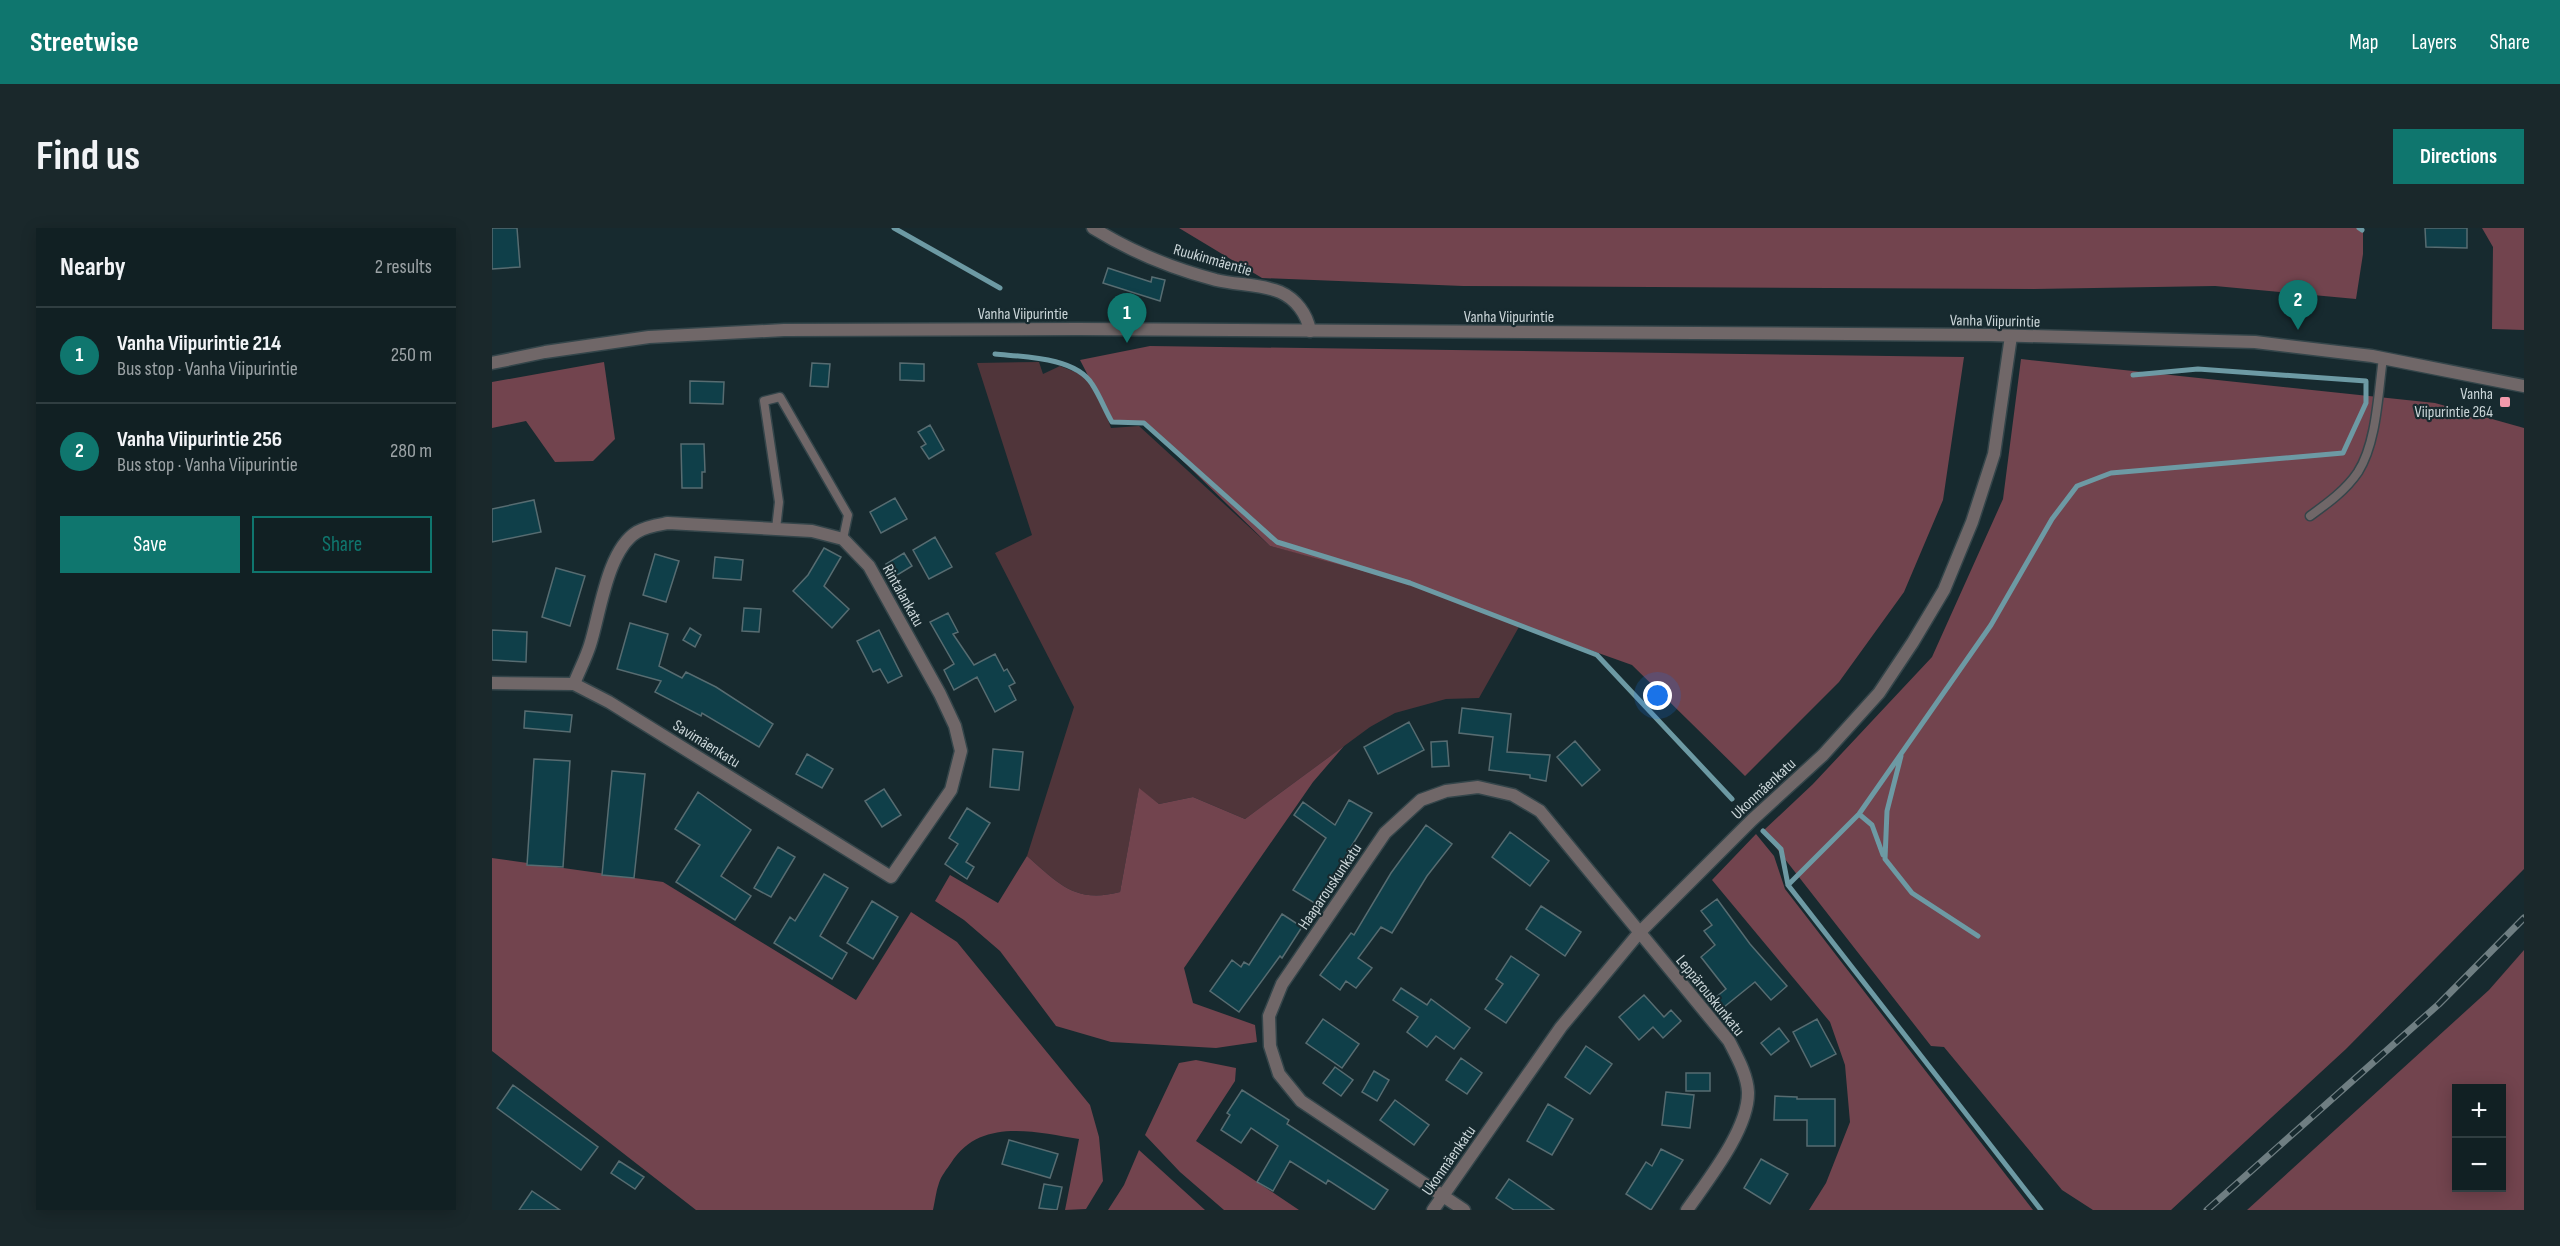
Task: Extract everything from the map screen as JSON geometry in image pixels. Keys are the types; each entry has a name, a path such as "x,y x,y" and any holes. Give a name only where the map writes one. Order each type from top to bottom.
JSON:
{"street":[{"name":"Ruukinmäentie","path":"1093,228 1176,268 1217,280 1281,292 1300,307 1308,318 1310,331"},
{"name":"Vanha Viipurintie","path":"492,363 545,352 649,338 708,333 895,329 2011,336 2255,342 2383,358 2524,386"},
{"name":"Ukonmäenkatu","path":"1433,1210 1561,1027 1639,933 1752,820 1823,755 1879,693 1913,642 1944,590 1972,522 1994,454 2011,336"},
{"path":"574,684 590,648 610,571 623,546 635,532 668,523 812,531 843,539"},
{"name":"Rintalankatu","path":"843,539 869,566 940,694 955,726 961,751 951,790 891,877"},
{"name":"Savimäenkatu","path":"492,683 574,684 609,702 891,877"},
{"name":"Haaparouskunkatu","path":"1464,1210 1301,1101 1279,1074 1270,1046 1269,1016 1282,984 1385,833 1421,800 1446,791 1478,788 1513,795 1540,811 1639,933"},
{"name":"Leppärouskunkatu","path":"1639,933 1729,1041 1742,1065 1748,1093 1742,1120 1732,1144 1687,1210"}],"lane":[{"path":"2310,516 2337,496 2358,473 2368,453 2383,358"},
{"path":"776,529 779,502 764,401 780,397 848,515 843,539"}],"shaded area":[{"path":"1179,228 2363,228 2363,254 2356,299 2215,286 2034,289 1463,286 1262,278"},
{"path":"2482,228 2524,228 2524,330 2492,329 2493,247"},
{"path":"1150,346 1964,357 1943,500 1904,592 1839,682 1745,776 1632,665 1423,587 1270,546 1144,423 1112,422 1080,360"},
{"path":"2021,359 2435,403 2524,428 2524,869 2346,1049 2171,1210 2093,1210 2062,1190 1944,1047 1931,1046 1763,831 1813,784 1932,657 2003,499"},
{"path":"604,362 615,439 593,461 555,462 526,421 492,428 492,382"},
{"path":"1039,362 1043,374 1060,366 1093,379 1111,428 1139,426 1270,546 1463,595 1520,625 1479,698 1446,699 1395,713 1370,727 1245,819 1193,797 1159,804 1139,789 1120,892 1104,895 1079,893 1068,889 1048,875 1027,856 1074,707 995,553 1032,535 977,363"},
{"path":"1344,746 1313,782 1184,968 1193,1003 1255,1025 1257,1042 1216,1048 1111,1042 1056,1026 1000,951 964,920 935,901 950,875 998,903 1027,856 1068,889 1091,895 1120,892 1139,788 1159,804 1193,797 1245,819"},
{"path":"1756,834 1774,856 1785,889 2033,1210 1809,1210 1826,1183 1850,1122 1845,1065 1830,1022 1712,880"},
{"path":"492,858 663,882 856,1000 911,912 957,942 1090,1105 1099,1137 1103,1181 1086,1209 1065,1210 1079,1139 1045,1133 1009,1131 993,1133 963,1148 941,1178 933,1210 696,1210 492,1051"},
{"path":"2524,950 2524,1210 2247,1210 2489,990"},
{"path":"1196,1060 1236,1068 1235,1081 1196,1141 1299,1210 1224,1210 1180,1172 1145,1135 1179,1063"},
{"path":"1139,1150 1205,1210 1108,1210 1124,1185"}],"building":[{"path":"492,228 517,228 520,267 492,269"},
{"path":"2425,228 2467,228 2467,248 2426,247"},
{"path":"1108,268 1151,282 1152,277 1165,280 1160,301 1103,283"},
{"path":"812,363 830,364 828,387 810,386"},
{"path":"900,363 924,364 924,381 900,380"},
{"path":"690,381 724,382 723,404 690,403"},
{"path":"930,425 944,450 929,459 921,447 926,444 918,432"},
{"path":"681,444 704,444 705,472 702,472 702,488 682,488"},
{"path":"895,498 907,519 881,533 870,512"},
{"path":"534,500 541,532 492,542 492,509"},
{"path":"935,537 952,567 929,579 913,550"},
{"path":"824,548 841,557 824,586 849,609 832,628 793,591 808,575"},
{"path":"904,553 912,566 894,577 886,564"},
{"path":"655,554 679,561 666,602 643,595"},
{"path":"715,557 743,560 741,580 713,578"},
{"path":"556,568 585,576 570,626 542,617"},
{"path":"744,608 761,609 759,632 742,631"},
{"path":"948,613 958,632 953,634 974,665 995,654 1004,671 1007,669 1015,683 1009,686 1016,700 995,712 977,677 954,690 944,670 954,664 930,622"},
{"path":"630,623 668,634 659,666 682,678 686,672 716,687 773,724 759,747 702,713 701,716 655,692 661,681 617,669"},
{"path":"690,628 701,635 695,647 683,640"},
{"path":"492,630 527,632 526,662 492,660"},
{"path":"879,630 902,676 888,683 880,669 873,672 857,641"},
{"path":"1462,708 1511,714 1507,752 1550,755 1546,781 1530,778 1530,775 1489,770 1493,737 1459,733"},
{"path":"525,711 572,715 570,732 524,728"},
{"path":"1409,722 1424,750 1378,774 1364,747"},
{"path":"1447,741 1449,766 1432,767 1431,742"},
{"path":"1575,741 1600,770 1582,786 1557,757"},
{"path":"993,749 1023,752 1019,790 990,787"},
{"path":"807,754 833,769 822,788 796,774"},
{"path":"534,759 570,761 563,867 527,865"},
{"path":"612,771 645,774 634,878 602,875"},
{"path":"884,789 901,815 882,827 865,801"},
{"path":"698,792 751,830 721,876 751,896 735,920 676,882 700,845 675,829"},
{"path":"1349,800 1372,813 1316,904 1293,890 1326,838 1294,815 1303,802 1335,825"},
{"path":"967,808 990,823 966,862 974,867 967,879 945,864 958,844 949,838"},
{"path":"1426,825 1452,844 1427,876 1392,933 1381,927 1358,958 1372,968 1356,988 1346,981 1340,990 1320,975 1351,933 1354,935 1391,873"},
{"path":"1510,832 1549,861 1530,886 1492,857"},
{"path":"778,847 795,857 771,897 754,888"},
{"path":"824,874 848,888 820,936 847,953 832,979 774,943 790,917 795,921"},
{"path":"1717,899 1750,944 1787,986 1771,1000 1755,982 1724,1007 1716,997 1726,989 1701,957 1715,945 1704,931 1712,925 1701,911"},
{"path":"872,901 898,917 873,959 847,943"},
{"path":"1541,906 1581,932 1565,956 1526,929"},
{"path":"1282,914 1302,927 1282,958 1280,956 1239,1012 1210,991 1232,960 1241,967 1244,962 1249,965"},
{"path":"1511,956 1539,975 1506,1023 1485,1009 1503,984 1496,979"},
{"path":"1401,988 1427,1005 1431,999 1470,1028 1454,1049 1436,1036 1427,1047 1407,1032 1418,1017 1393,1000"},
{"path":"1644,995 1664,1017 1671,1010 1681,1021 1663,1038 1653,1027 1639,1040 1619,1017"},
{"path":"1323,1019 1359,1044 1342,1068 1306,1043"},
{"path":"1817,1019 1836,1054 1811,1067 1793,1032"},
{"path":"1779,1028 1789,1041 1771,1055 1761,1043"},
{"path":"1586,1046 1612,1064 1590,1094 1565,1077"},
{"path":"1461,1058 1482,1073 1467,1094 1446,1080"},
{"path":"1335,1067 1353,1080 1341,1096 1323,1083"},
{"path":"1374,1071 1389,1080 1377,1101 1362,1092"},
{"path":"1686,1073 1710,1073 1710,1091 1686,1091"},
{"path":"513,1085 598,1147 581,1170 497,1108"},
{"path":"1242,1090 1289,1120 1287,1124 1388,1190 1374,1210 1328,1180 1326,1184 1290,1161 1273,1191 1257,1182 1278,1146 1251,1128 1241,1143 1221,1130 1230,1115 1227,1113"},
{"path":"1666,1092 1694,1095 1690,1128 1662,1125"},
{"path":"1775,1096 1797,1097 1797,1099 1835,1099 1835,1146 1807,1146 1807,1120 1774,1120"},
{"path":"1395,1100 1429,1125 1414,1145 1380,1120"},
{"path":"1548,1104 1573,1119 1552,1155 1527,1141"},
{"path":"1009,1140 1058,1154 1050,1178 1002,1164"},
{"path":"1661,1149 1683,1160 1651,1210 1626,1194 1646,1162 1652,1166"},
{"path":"1761,1159 1788,1174 1770,1204 1744,1188"},
{"path":"619,1161 644,1177 635,1189 611,1173"},
{"path":"1509,1179 1554,1210 1514,1210 1496,1198"},
{"path":"1044,1184 1062,1187 1057,1210 1039,1208"},
{"path":"532,1191 560,1210 519,1210"}],"waterway":[{"path":"894,228 1000,288"},
{"path":"995,354 1048,360 1074,368 1092,384 1112,422 1144,423 1277,542 1410,583 1597,655 1732,799"},
{"path":"1788,885 1859,814 1991,625 2052,519 2077,486 2111,473 2343,453 2366,403 2366,381 2198,369 2133,375"},
{"path":"1901,756 1887,811 1885,859 1912,893 1978,936"},
{"path":"1859,814 1872,825 1883,855"},
{"path":"1763,831 1781,849 1788,885 2041,1210"}],"railway":[{"path":"2207,1210 2439,1004 2524,918"}],"place":[{"name":"Vanha Viipurintie 256","path":"2298,330"},
{"name":"Vanha Viipurintie 214","path":"1127,343"},
{"name":"Vanha Viipurintie 264","path":"2505,402"}]}
